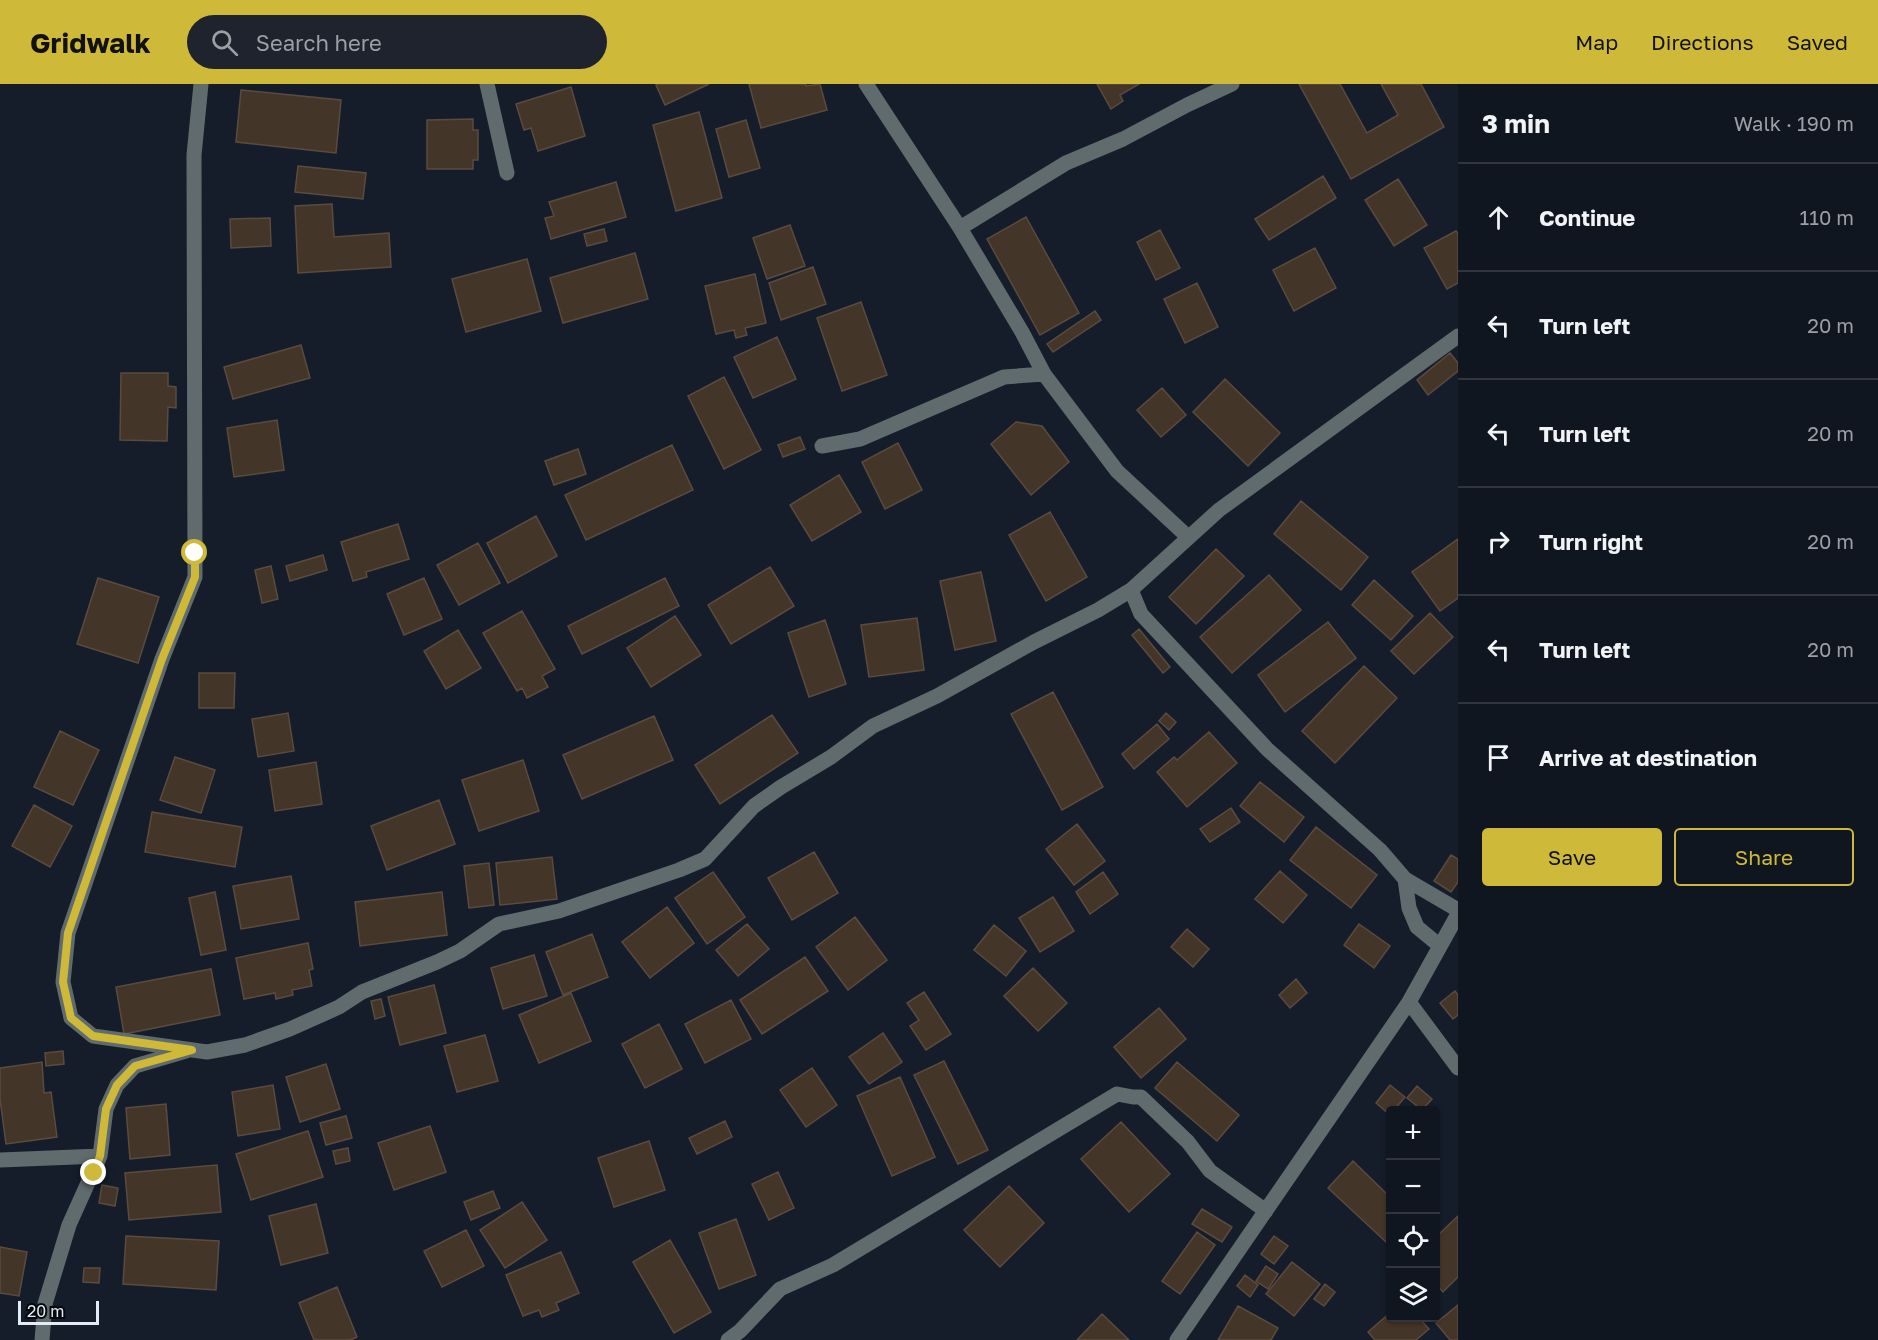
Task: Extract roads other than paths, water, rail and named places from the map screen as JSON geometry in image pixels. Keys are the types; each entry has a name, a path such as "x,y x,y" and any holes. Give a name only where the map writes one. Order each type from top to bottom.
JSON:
{"street":[{"path":"201,84 194,155 195,577 158,669 68,933 63,982 71,1018 93,1036 207,1052 245,1045 290,1029 339,1007 362,992 437,963 460,951 499,924 559,911 680,870 705,859 754,806 831,757 873,726 937,696 1131,590 1219,510 1458,336"},
{"path":"487,84 507,173"},
{"path":"866,84 960,228 1022,332 1044,374 1117,471 1188,537"},
{"path":"960,228 1066,163 1123,140 1187,105 1232,84"},
{"path":"822,446 860,439 1004,377 1044,374"},
{"path":"1131,590 1141,614 1267,749 1380,850 1405,879 1458,912 1409,1002 1177,1340"},
{"path":"1405,879 1408,908 1417,927 1440,946"},
{"path":"1409,1002 1458,1068"},
{"path":"42,1340 45,1304 69,1225 100,1156 106,1109 117,1085 135,1066 192,1050"},
{"path":"728,1340 740,1331 780,1289 833,1265 1117,1094 1141,1096 1188,1142 1210,1171 1266,1211"},
{"path":"0,1160 100,1156"}]}
